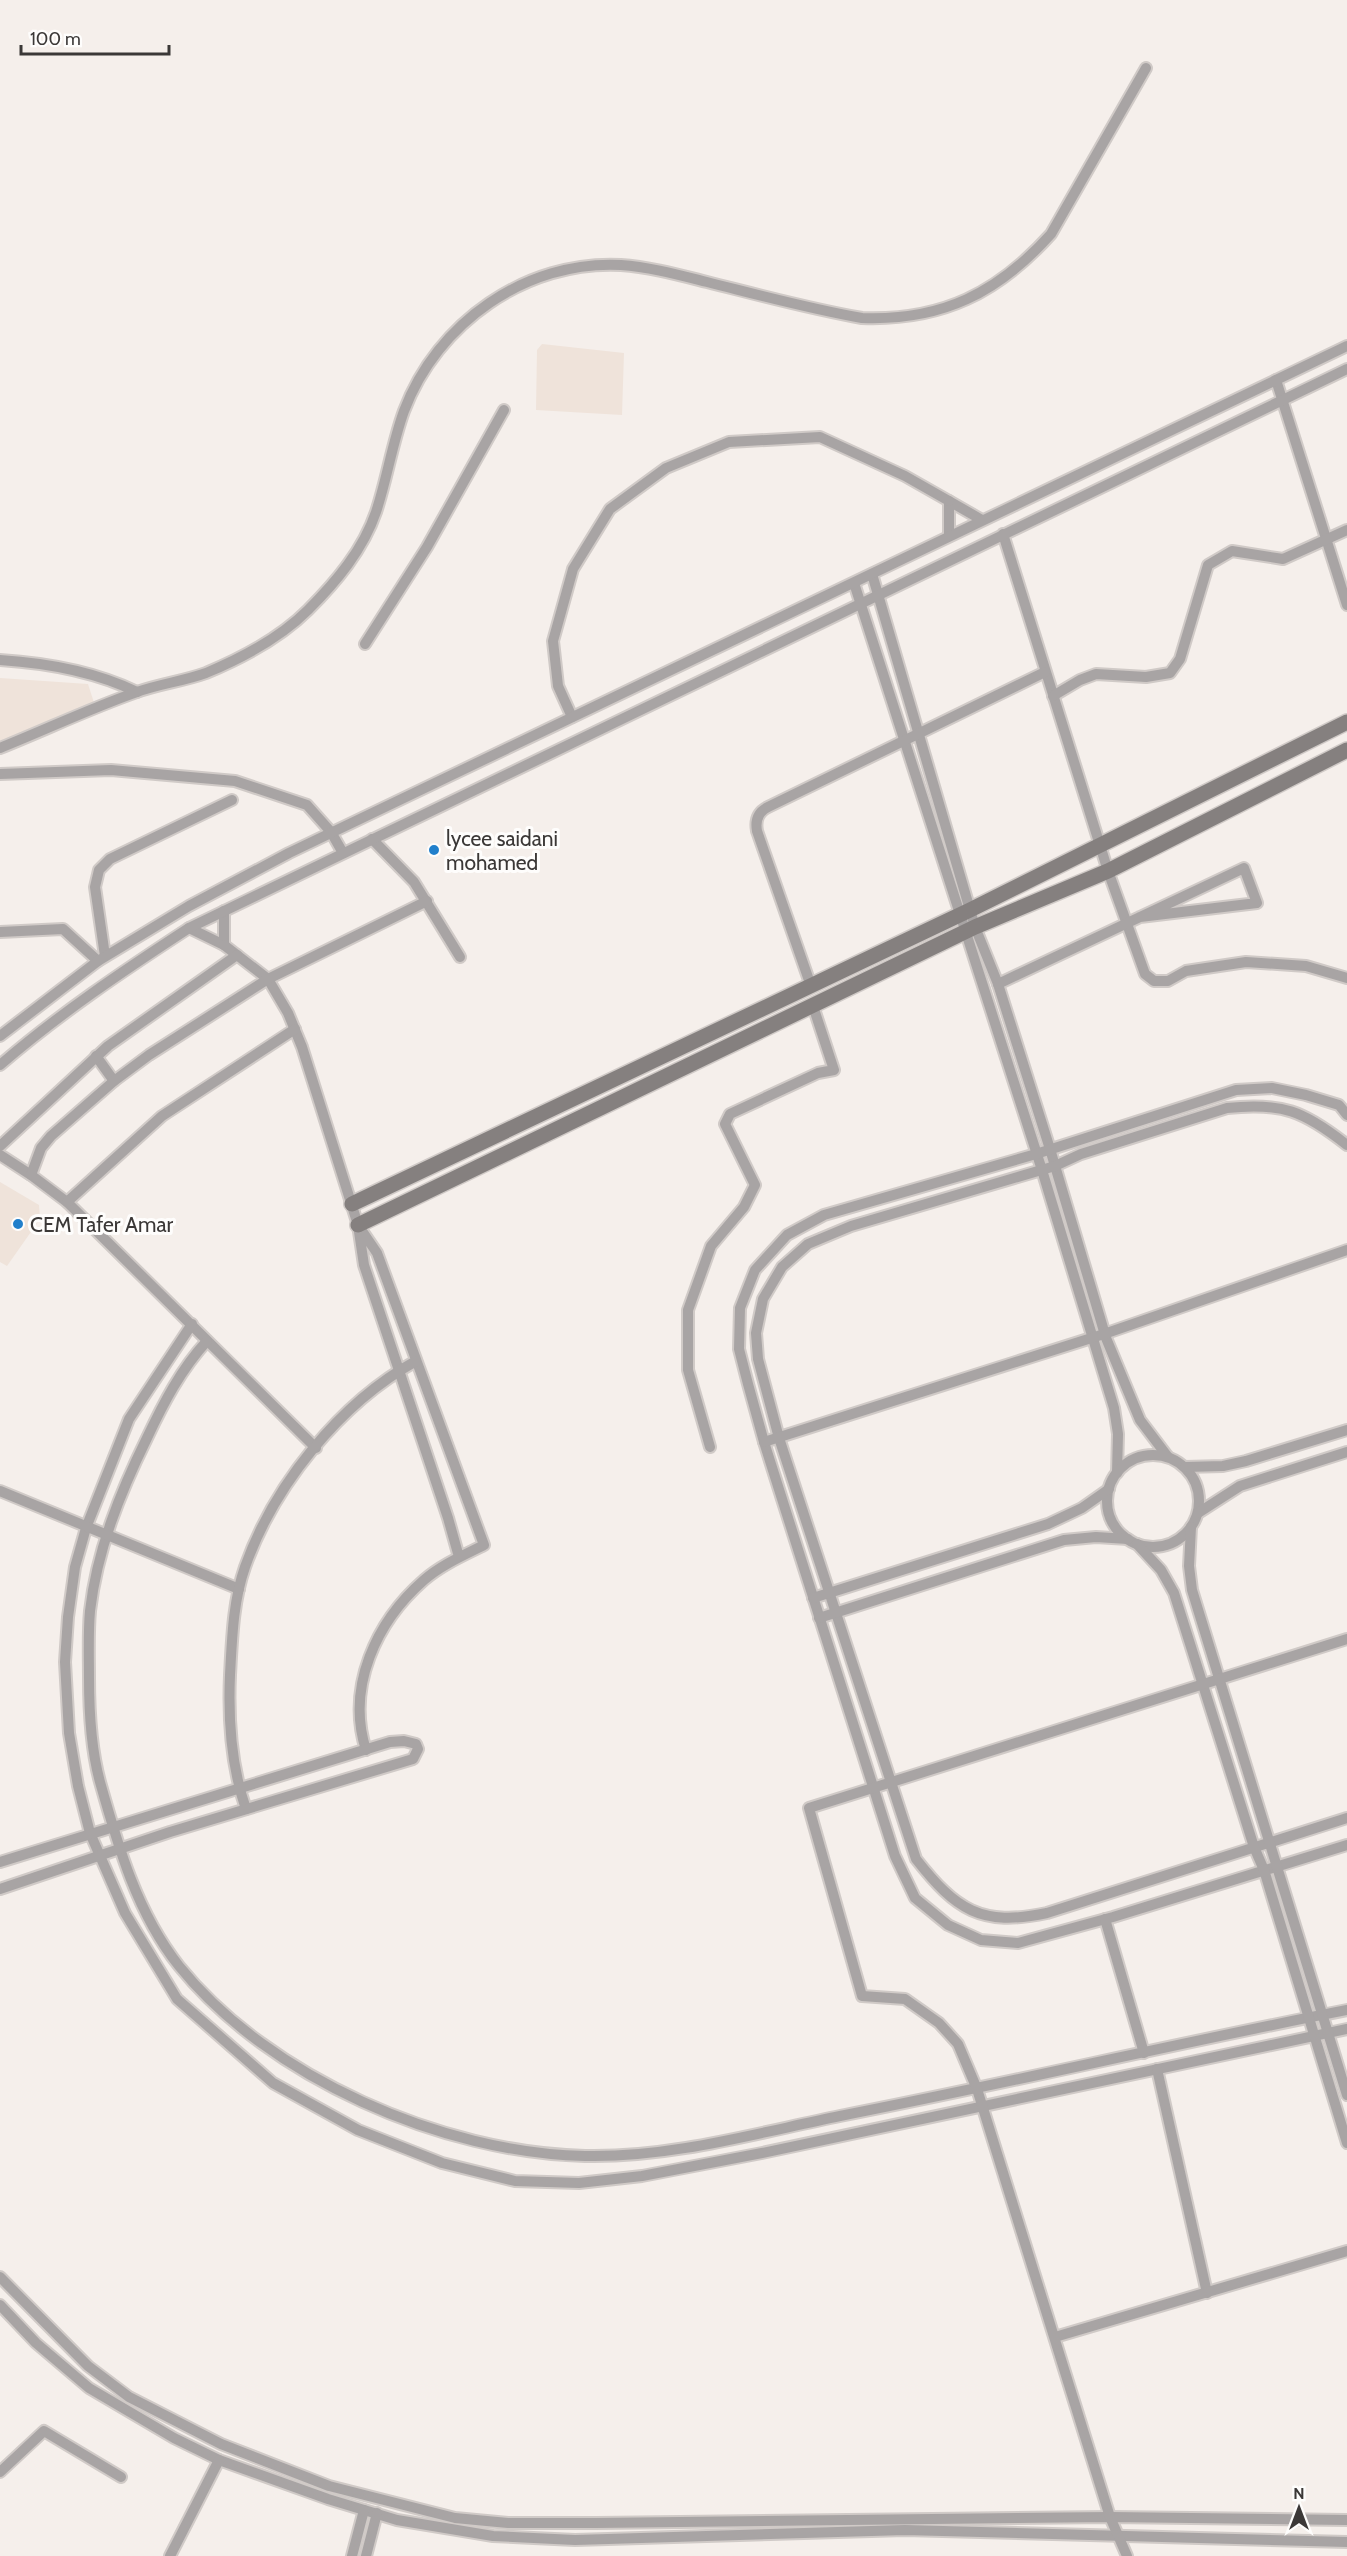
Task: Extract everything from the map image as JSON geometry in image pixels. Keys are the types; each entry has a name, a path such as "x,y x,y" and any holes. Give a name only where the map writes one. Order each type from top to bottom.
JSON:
{"street":[{"path":"0,748 137,692 205,673 279,635 306,612 333,584 355,555 375,514 403,413 415,384 456,329 484,305 510,290 541,277 574,269 613,265 666,273 862,318 898,318 939,311 991,287 1030,257 1051,234 1146,68"},
{"path":"0,1036 102,958 189,906 331,832 1347,346"},
{"path":"0,1065 29,1040 112,978 189,928 1347,369"},
{"path":"1276,380 1347,605"},
{"path":"364,644 427,547 504,410"},
{"path":"572,717 558,686 553,641 573,569 610,509 666,468 729,442 820,437 905,476 982,520"},
{"path":"949,501 949,536"},
{"path":"1053,696 1080,680 1096,674 1146,677 1170,673 1180,659 1208,565 1232,551 1283,559 1347,530"},
{"path":"1003,534 1108,871 1145,974 1154,981 1168,981 1186,971 1246,962 1306,966 1347,978"},
{"path":"873,574 919,732 965,913 1117,1420 1117,1473"},
{"path":"854,583 903,740 965,913"},
{"path":"0,660 43,663 114,681 137,692"},
{"path":"811,986 758,831 759,814 768,807 919,732 1045,672"},
{"path":"352,1204 965,913 1347,722"},
{"path":"358,1225 970,930 1108,871 1347,750"},
{"path":"0,774 111,770 235,781 307,805 331,832 343,853"},
{"path":"102,958 95,887 99,870 110,859 232,800"},
{"path":"372,839 406,873 427,901 460,957"},
{"path":"998,984 1127,923 1244,868 1257,903 1140,917"},
{"path":"31,1175 41,1148 46,1142 114,1081 149,1055 268,980 427,901"},
{"path":"224,911 224,945"},
{"path":"189,928 224,945 268,980 279,994 296,1029 352,1204 358,1225 364,1265 445,1507 459,1557"},
{"path":"0,932 63,929 102,958"},
{"path":"970,930 998,984 1050,1149 1104,1334 1140,1420 1168,1457"},
{"path":"0,1146 96,1056 237,955"},
{"path":"710,1447 688,1370 688,1310 711,1246 744,1207 755,1185 725,1124 730,1114 818,1073 834,1071 813,1006"},
{"path":"68,1202 162,1116 296,1029"},
{"path":"96,1056 114,1081"},
{"path":"1347,1115 1339,1106 1306,1095 1272,1088 1236,1090 1036,1154 824,1215 787,1235 755,1270 740,1308 739,1348 764,1442 895,1856 915,1898 948,1925 981,1940 1018,1943 1105,1919 1347,1845"},
{"path":"1347,1145 1319,1123 1302,1114 1275,1106 1252,1105 1227,1108 1081,1154 1042,1170 851,1226 808,1244 782,1267 763,1299 756,1333 758,1359 779,1438 916,1859 938,1887 966,1908 994,1918 1020,1918 1047,1913 1347,1818"},
{"path":"0,1155 68,1202 316,1448"},
{"path":"358,1225 377,1252 484,1545 459,1557 424,1579 391,1614 374,1643 363,1678 359,1716 366,1750"},
{"path":"764,1442 1104,1334 1347,1250"},
{"path":"192,1324 129,1419 86,1528 75,1567 65,1662 69,1733 78,1786 90,1833 125,1913 177,1999 273,2084 358,2130 442,2163 515,2181 579,2183 642,2176 729,2160 1347,2029"},
{"path":"207,1341 163,1404 131,1471 106,1536 98,1562 90,1611 89,1705 97,1770 120,1850 143,1908 178,1964 224,2015 279,2057 322,2082 417,2125 518,2150 585,2156 660,2151 977,2089 1347,2010"},
{"path":"246,1809 233,1758 229,1708 234,1612 244,1568 267,1516 316,1448 346,1414 398,1371 416,1361"},
{"path":"1185,1467 1234,1464 1347,1430"},
{"path":"1198,1513 1240,1486 1347,1452"},
{"path":"819,1618 1064,1540 1096,1537 1132,1541 1161,1546 1172,1543 1191,1527 1198,1513 1199,1493 1185,1467 1168,1457 1154,1455 1140,1457 1127,1463 1117,1473 1109,1489 1108,1512 1112,1522 1132,1541 1161,1570 1174,1593 1254,1847 1264,1870 1347,2142"},
{"path":"813,1598 1048,1524 1082,1508 1109,1489"},
{"path":"0,1491 239,1589"},
{"path":"1191,1527 1189,1566 1192,1590 1347,2095"},
{"path":"1127,2556 1110,2517 977,2089 958,2044 939,2024 904,1999 862,1996 809,1808 1347,1639"},
{"path":"0,1862 390,1742 404,1741 416,1744 418,1749 413,1759 246,1809 0,1889"},
{"path":"1105,1919 1144,2053"},
{"path":"1157,2069 1206,2293"},
{"path":"1054,2337 1347,2251"},
{"path":"0,2277 88,2366 129,2397 221,2444 329,2487 455,2518 508,2523 1110,2517 1347,2520"},
{"path":"0,2305 36,2343 89,2388 174,2438 219,2460 397,2520 493,2536 575,2540 905,2530 1347,2542"},
{"path":"0,2472 44,2431 121,2478"},
{"path":"170,2556 219,2460"},
{"path":"352,2556 364,2510"},
{"path":"366,2556 377,2513"}],"shaded area":[{"path":"542,344 624,353 622,415 536,410 537,350"},
{"path":"0,678 88,684 96,709 0,746"},
{"name":"CEM Tafer Amar","path":"0,1182 39,1205 40,1219 7,1266 0,1262"}],"place":[{"name":"lycee saidani mohamed","path":"434,850"},
{"name":"CEM Tafer Amar","path":"18,1224"}]}
